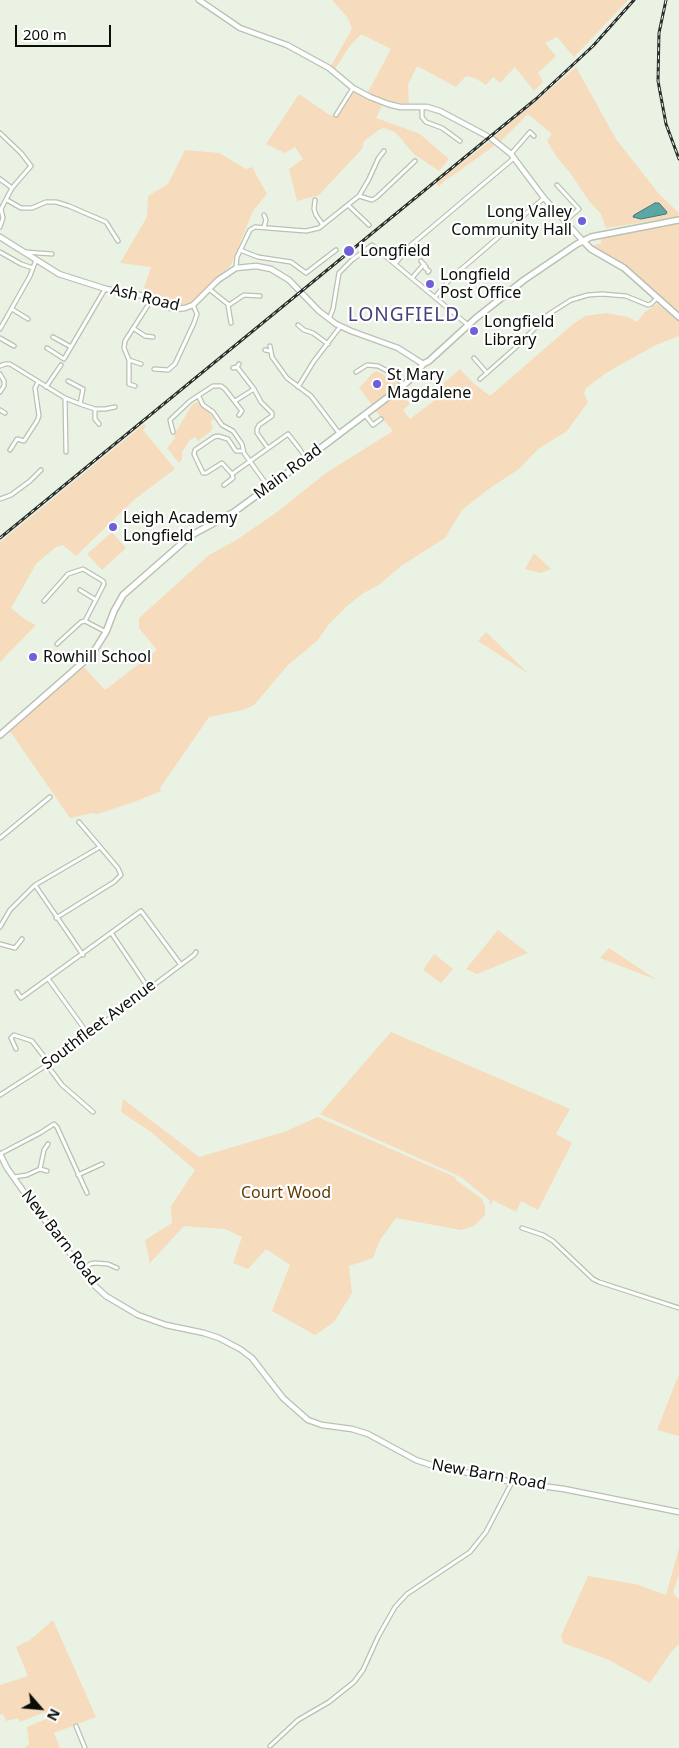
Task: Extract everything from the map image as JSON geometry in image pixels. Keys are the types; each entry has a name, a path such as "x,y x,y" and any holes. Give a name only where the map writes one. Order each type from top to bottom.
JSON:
{"main road":[{"name":"Main Road","path":"0,735 82,663 96,648 106,632 118,603 129,589 190,536 234,512 264,490 267,485 273,484 404,385 417,373 423,364 429,361 468,325 524,280 583,241 611,232 679,220"},
{"path":"583,241 592,249 624,268 679,316"}],"street":[{"path":"199,0 240,28 286,45 325,66 353,88 370,98 388,104 422,107 440,111 489,137 513,156 544,198 583,241"},
{"path":"336,115 353,88"},
{"path":"422,107 422,117 426,122 442,128 460,141"},
{"path":"396,264 411,245 513,156 530,132 534,136"},
{"path":"0,133 22,153 31,166 12,188 1,209 0,227"},
{"path":"384,151 359,196 349,206 324,225 306,232 255,227 250,230 240,250 236,268 256,266 278,272 293,283 328,319 340,327 394,346 423,364"},
{"path":"359,196 372,200 377,197 414,161"},
{"path":"0,179 12,188"},
{"path":"557,185 579,209 565,221"},
{"path":"435,297 451,278 544,198"},
{"path":"7,200 21,208 32,208 46,202 56,202 69,206 106,222 118,241"},
{"path":"315,200 314,209 316,215 324,225"},
{"path":"349,206 369,225"},
{"path":"264,215 266,220 264,227"},
{"name":"Ash Road","path":"0,237 59,274 106,288 136,294 176,309 193,305 228,272 236,268"},
{"path":"328,319 333,309 337,276 352,260 372,245 468,325"},
{"path":"240,250 258,257 292,262 306,274 336,250"},
{"path":"0,252 20,264 33,268"},
{"path":"24,252 52,254"},
{"path":"0,330 36,260"},
{"path":"412,278 422,262 428,272"},
{"path":"47,348 64,359 106,288"},
{"path":"209,289 228,305 231,322"},
{"path":"480,379 514,350 546,317 571,300 588,295 607,294 628,297 648,305 657,298"},
{"path":"228,305 244,295 257,297"},
{"path":"135,386 129,384 129,360 124,348 125,341 152,299"},
{"path":"154,368 168,370 175,364 197,314 193,305"},
{"path":"12,309 28,319"},
{"path":"0,320 4,322"},
{"path":"298,325 303,330 313,333 328,344"},
{"path":"298,387 340,327"},
{"path":"133,328 145,336 153,337"},
{"path":"53,337 71,347"},
{"path":"0,338 14,346"},
{"path":"270,346 272,357 287,378 312,396 339,433"},
{"path":"265,350 270,351"},
{"path":"474,358 487,373"},
{"path":"129,360 141,364"},
{"path":"0,366 10,364 65,398 80,404 105,410 115,407"},
{"path":"46,387 61,365"},
{"path":"356,372 367,365 378,366 393,374 404,385"},
{"path":"236,367 254,389 261,402 272,413 272,416 259,425 257,429 257,433 267,447"},
{"path":"0,374 4,381 4,386 0,392"},
{"path":"68,381 83,389 80,404"},
{"path":"10,450 17,439 24,441 37,421 35,388 38,382"},
{"path":"173,432 170,420 190,401 199,397 213,386 225,389 242,411 239,415"},
{"path":"235,401 254,389"},
{"path":"199,397 203,405 213,412 222,425 233,432 243,445 243,451 249,461 267,485"},
{"path":"65,398 66,452"},
{"path":"95,409 95,418 99,424"},
{"path":"0,410 5,413"},
{"path":"364,414 373,425 381,419"},
{"path":"224,485 233,478 232,474 267,447 288,434 306,458"},
{"path":"232,474 222,463 204,473 194,454 195,450 214,437 220,436 228,439 236,451 243,451"},
{"path":"0,499 11,495 41,470"},
{"path":"44,601 68,574 83,569 103,581 104,584 85,621 81,622 57,644"},
{"path":"80,590 96,600"},
{"path":"85,621 106,632"},
{"path":"0,838 50,796"},
{"path":"56,918 121,876 118,868 79,822"},
{"path":"0,927 10,910 35,886 100,847"},
{"path":"35,886 83,955"},
{"path":"17,992 21,998 49,980 141,911 181,965"},
{"path":"112,934 149,988"},
{"path":"0,944 15,948 22,939"},
{"name":"Southfleet Avenue","path":"0,1095 48,1064 196,952"},
{"path":"49,980 88,1034"},
{"path":"16,1049 11,1038 14,1035 32,1041 62,1085 93,1112"},
{"path":"0,1154 54,1124 87,1193"},
{"path":"40,1169 44,1150 48,1144"},
{"name":"New Barn Road","path":"0,1154 14,1177 83,1272 106,1296 138,1315 171,1326 212,1335 240,1349 253,1360 283,1398 308,1420 322,1425 352,1429 368,1434 408,1456 434,1466 512,1482 564,1488 679,1512"},
{"path":"78,1175 102,1164"},
{"path":"14,1177 27,1175 40,1169 47,1171"},
{"path":"522,1228 544,1235 553,1241 593,1279 679,1308"},
{"path":"83,1272 90,1264 95,1263 117,1268"},
{"path":"269,1747 298,1720 330,1702 354,1682 363,1670 378,1636 395,1606 407,1594 470,1552 486,1532 512,1482"},
{"path":"76,1726 85,1748"}],"green space":[{"path":"332,0 628,0 574,57 557,37 545,43 556,56 538,73 543,82 534,91 515,67 500,83 493,77 486,85 475,78 466,76 456,87 417,66 408,85 409,104 393,102 367,94 391,49 361,34 349,47 335,69 331,66 352,29 348,18"},
{"path":"576,67 616,139 659,194 679,213 677,217 606,228 601,214 589,201 547,141 552,134 528,114 500,142 493,138"},
{"path":"354,91 382,106 376,118 420,134 449,159 439,171 414,154 395,132 384,128 380,129 364,141 362,149 319,195 297,201 289,169 303,159 295,147 285,153 266,144 299,94 328,114 336,117 340,114"},
{"path":"490,141 494,146 439,187 436,183"},
{"path":"185,150 219,153 246,169 252,167 267,194 253,211 231,265 194,300 187,305 178,306 143,291 151,267 120,263 147,217 148,196 168,184"},
{"path":"679,223 679,314 660,297 594,248 594,245 602,243 600,238"},
{"path":"657,304 679,321 679,336 656,345 606,373 586,388 584,394 588,402 567,431 538,449 519,469 490,488 462,510 445,538 401,566 380,584 362,594 347,606 329,624 317,641 288,665 254,705 243,710 209,717 160,788 161,791 97,814 92,813 70,818 9,732 40,703 84,667 105,690 157,650 139,628 139,618 209,555 235,541 277,512 326,473 393,431 375,410 400,391 410,404 403,410 410,419 436,399 435,391 460,369 472,382 490,396 573,324 585,316 606,313 628,317 637,322 645,312"},
{"path":"377,371 401,385 373,406 359,388"},
{"path":"197,402 214,419 210,422 213,427 211,431 198,441 195,437 190,440 182,452 182,459 179,463 167,448 175,438 174,435 192,405"},
{"path":"144,424 146,426 143,430 175,469 135,499 76,556 63,545 56,547 36,564 11,608 27,621 36,625 0,662 0,542"},
{"path":"112,532 126,548 102,570 87,554"},
{"path":"534,553 551,569 540,573 525,569"},
{"path":"486,632 529,674 478,641"},
{"path":"498,930 528,953 477,974 466,969"},
{"path":"609,948 657,980 600,958"},
{"path":"434,954 453,969 441,983 423,970"},
{"path":"391,1032 570,1109 556,1134 572,1143 538,1210 521,1201 516,1212 493,1200 491,1205 489,1200 461,1177 320,1114"},
{"name":"Court Wood","path":"123,1099 199,1157 284,1132 318,1117 455,1177 456,1180 481,1198 485,1206 485,1215 474,1226 461,1230 396,1218 380,1240 373,1258 349,1266 352,1293 334,1322 315,1335 272,1311 290,1265 266,1249 248,1269 233,1263 242,1237 225,1229 184,1226 150,1263 145,1240 172,1223 171,1206 195,1170 151,1132 121,1112"},
{"path":"679,1374 679,1436 657,1430"},
{"path":"679,1548 679,1575 673,1592 679,1599 679,1644 671,1652 650,1683 609,1660 563,1643 561,1636 588,1576 635,1584 666,1595"},
{"path":"53,1620 96,1717 54,1733 60,1748 25,1748 29,1744 27,1727 48,1718 45,1712 20,1722 18,1718 6,1721 3,1714 0,1715 0,1685 28,1676 16,1647 30,1640"}],"water":[{"path":"655,203 659,203 667,212 666,214 641,219 633,217 634,215"}],"railway":[{"path":"0,538 536,99 593,46 634,0"},
{"path":"666,0 659,33 658,81 666,124 679,159"}],"place":[{"name":"Long Valley Community Hall","path":"582,221"},
{"name":"Longfield","path":"349,251"},
{"name":"Longfield Post Office","path":"430,284"},
{"name":"Longfield Library","path":"474,331"},
{"name":"St Mary Magdalene","path":"377,384"},
{"name":"Leigh Academy Longfield","path":"113,527"},
{"name":"Rowhill School","path":"33,657"}],"district":[{"name":"LONGFIELD","path":"404,316"}]}
